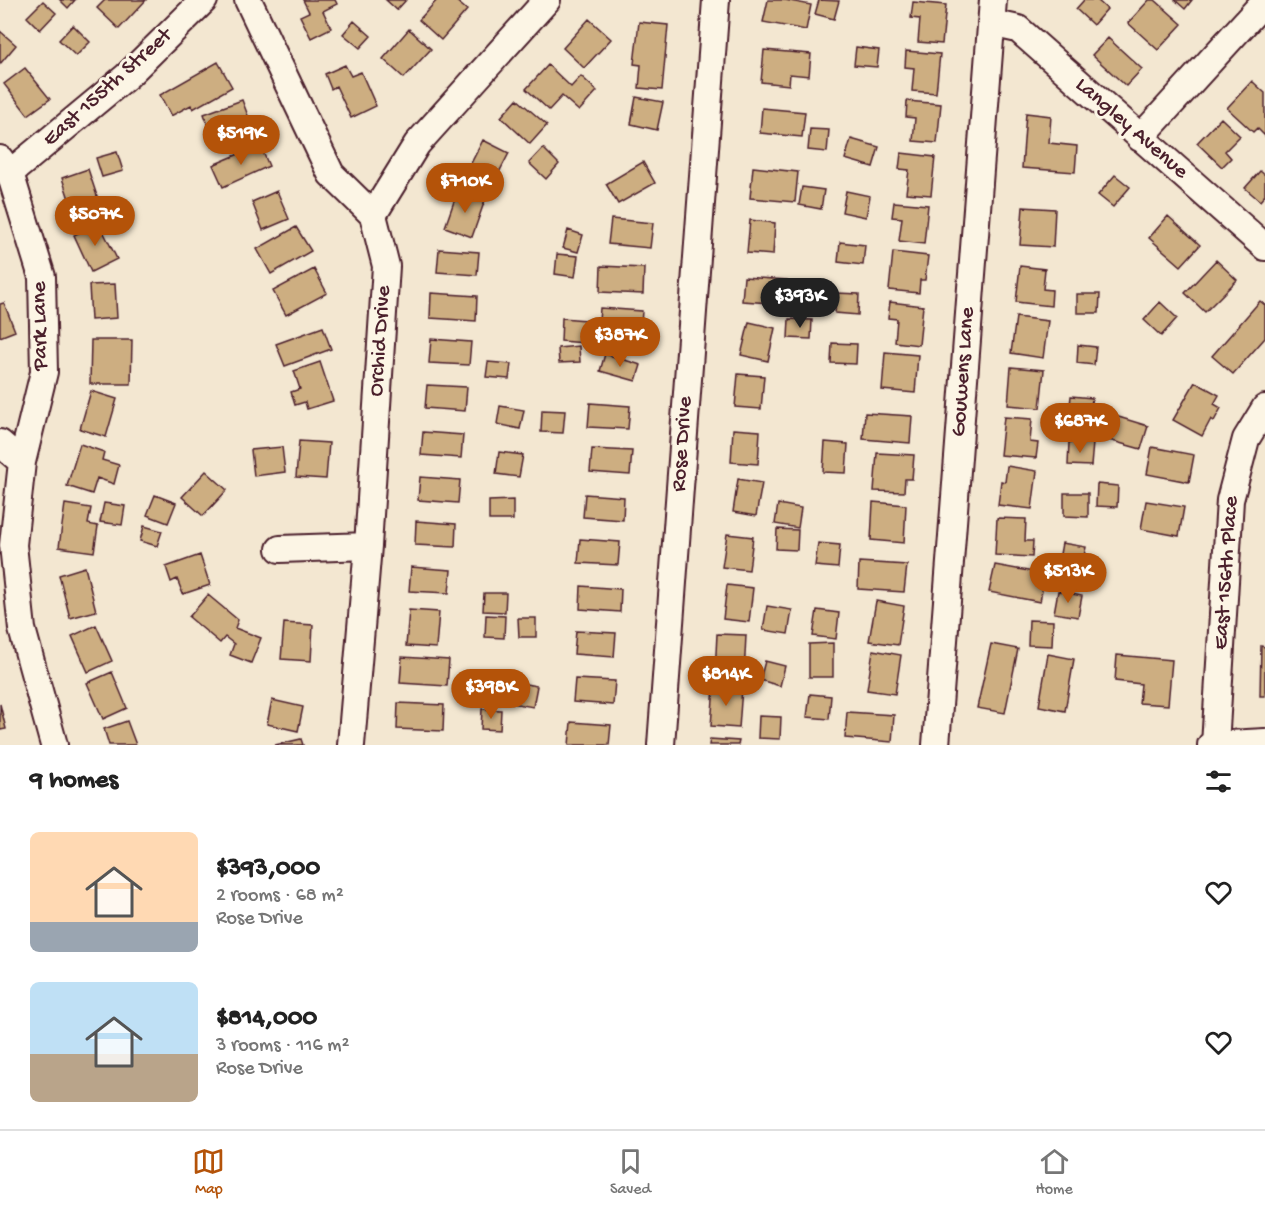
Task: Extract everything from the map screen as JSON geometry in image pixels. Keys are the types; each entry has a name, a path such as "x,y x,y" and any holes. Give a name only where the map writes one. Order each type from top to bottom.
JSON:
{"street":[{"name":"East 155th Street","path":"5,166 127,76 204,0"},
{"path":"248,0 331,174 373,215 417,144 547,0"},
{"name":"Rose Drive","path":"660,745 716,0"},
{"path":"1140,138 1265,2"},
{"name":"Langley Avenue","path":"992,11 1018,30 1265,247"},
{"name":"Gouwens Lane","path":"936,745 992,11"},
{"name":"Park Lane","path":"5,166 42,278 44,372 22,462 13,545 22,629 54,745"},
{"name":"Orchid Drive","path":"351,745 368,546 386,266 373,215"},
{"name":"East 156th Place","path":"1213,745 1230,500 1246,439 1265,408"},
{"path":"0,443 22,462"},
{"path":"280,549 368,546"},
{"path":"1213,745 1265,742"}],"building":[{"path":"60,0 75,0 68,8"},
{"path":"105,0 146,0 119,29 97,8"},
{"path":"303,0 335,0 337,4 323,11 331,28 311,38 300,16 309,12"},
{"path":"386,0 406,0 397,10"},
{"path":"437,0 455,0 467,10 441,40 419,20"},
{"path":"768,0 785,0 811,5 806,30 763,22"},
{"path":"819,0 839,1 834,19 815,14"},
{"path":"1084,0 1097,0 1107,9 1093,25 1076,9"},
{"path":"1149,0 1155,0 1182,24 1158,50 1128,23"},
{"path":"1175,0 1192,0 1185,9"},
{"path":"43,1 56,13 40,30 27,17"},
{"path":"913,2 946,5 942,44 918,42 920,19 911,18"},
{"path":"589,19 611,39 584,68 563,48"},
{"path":"354,21 371,36 360,48 343,34"},
{"path":"639,22 668,25 662,90 639,88 641,65 634,64"},
{"path":"73,25 90,42 76,56 59,40"},
{"path":"409,29 431,49 404,78 383,59"},
{"path":"0,31 16,45 0,64"},
{"path":"1108,38 1142,69 1126,86 1092,55"},
{"path":"856,47 879,50 877,67 854,65"},
{"path":"764,50 811,54 809,76 790,74 789,85 761,82"},
{"path":"906,51 940,54 936,93 912,91 914,68 905,67"},
{"path":"218,62 232,87 193,109 191,105 171,116 160,95"},
{"path":"345,65 351,76 361,72 376,106 351,118 336,86 331,89 325,74"},
{"path":"548,65 571,87 581,76 597,91 579,111 562,96 549,110 526,89"},
{"path":"25,68 50,99 28,115 4,84"},
{"path":"1252,81 1265,93 1265,136 1257,128 1253,132 1227,108"},
{"path":"636,97 663,102 657,130 631,124"},
{"path":"517,99 547,125 530,144 501,117"},
{"path":"242,100 255,134 228,144 222,129 211,133 204,114"},
{"path":"907,101 941,104 937,143 913,141 915,118 906,117"},
{"path":"762,108 805,112 802,137 760,133"},
{"path":"1026,113 1051,116 1049,143 1077,146 1075,172 1022,168"},
{"path":"1221,118 1240,136 1225,151 1231,158 1222,167 1197,143"},
{"path":"810,129 829,130 827,152 808,150"},
{"path":"851,139 879,147 873,167 845,159"},
{"path":"483,140 509,153 491,188 465,175"},
{"path":"260,145 269,166 223,187 213,165"},
{"path":"543,148 559,164 546,179 529,163"},
{"path":"117,152 123,171 102,177 96,158"},
{"path":"901,153 935,157 931,195 906,193 909,170 899,169"},
{"path":"643,162 655,183 618,204 606,184"},
{"path":"753,167 798,172 795,202 750,198"},
{"path":"88,169 102,211 76,220 62,178"},
{"path":"1260,171 1265,175 1265,195 1260,201 1245,188"},
{"path":"1115,175 1130,187 1113,207 1098,195"},
{"path":"802,187 824,190 821,209 799,205"},
{"path":"458,190 485,200 472,237 445,227"},
{"path":"277,191 289,219 263,230 252,202"},
{"path":"846,191 870,196 866,217 842,212"},
{"path":"894,202 928,205 924,244 899,241 902,218 892,217"},
{"path":"1023,207 1055,209 1053,247 1020,245"},
{"path":"1168,216 1200,245 1181,266 1149,238"},
{"path":"611,219 653,223 650,248 608,244"},
{"path":"750,220 775,223 773,255 747,253"},
{"path":"99,223 117,259 91,272 74,235"},
{"path":"296,227 311,251 271,274 257,249"},
{"path":"568,230 583,235 578,252 563,248"},
{"path":"840,242 865,245 863,265 838,262"},
{"path":"439,249 479,252 477,275 437,272"},
{"path":"893,252 928,256 925,280 920,280 919,293 889,290"},
{"path":"557,254 578,256 575,277 555,274"},
{"path":"1216,260 1237,280 1205,312 1185,293"},
{"path":"601,266 644,268 643,294 600,292"},
{"path":"1020,266 1045,269 1043,289 1052,290 1051,306 1016,302"},
{"path":"314,269 327,293 286,315 273,291"},
{"path":"744,277 787,280 785,304 742,301"},
{"path":"115,284 117,318 91,320 89,285"},
{"path":"431,293 477,296 476,321 430,318"},
{"path":"836,293 859,294 858,315 835,313"},
{"path":"1077,294 1100,294 1099,313 1077,313"},
{"path":"1260,301 1265,305 1265,338 1233,374 1212,356"},
{"path":"890,302 923,306 919,345 895,342 897,319 888,318"},
{"path":"1160,302 1177,318 1161,336 1144,320"},
{"path":"4,303 15,331 0,337 0,304"},
{"path":"600,308 642,311 640,337 598,334"},
{"path":"1016,317 1048,321 1043,358 1011,353"},
{"path":"562,318 586,320 585,343 561,341"},
{"path":"789,319 812,320 811,339 788,338"},
{"path":"749,322 775,328 768,361 741,355"},
{"path":"323,327 331,349 285,366 276,344"},
{"path":"431,339 471,342 469,365 429,363"},
{"path":"91,340 132,340 131,384 90,384"},
{"path":"832,343 857,344 856,364 831,363"},
{"path":"1078,345 1096,347 1094,365 1077,363"},
{"path":"579,346 580,362 559,363 558,348"},
{"path":"885,352 918,355 915,393 882,390"},
{"path":"605,354 641,365 636,381 600,371"},
{"path":"320,362 333,401 307,409 305,402 295,405 291,392 300,389 294,371"},
{"path":"488,362 511,364 509,379 486,377"},
{"path":"1011,367 1044,370 1040,408 1008,405"},
{"path":"738,374 764,376 761,409 735,407"},
{"path":"1195,382 1219,395 1214,404 1221,408 1214,421 1211,419 1202,436 1173,420"},
{"path":"427,385 467,387 465,411 425,408"},
{"path":"91,391 117,399 106,437 80,429"},
{"path":"1071,396 1092,398 1090,417 1069,415"},
{"path":"590,403 630,406 628,429 588,427"},
{"path":"500,406 524,410 520,429 497,424"},
{"path":"542,410 565,411 563,433 541,432"},
{"path":"865,413 912,416 910,443 863,439"},
{"path":"1112,415 1148,426 1141,449 1105,439"},
{"path":"1004,417 1032,419 1030,442 1038,443 1036,458 1000,455"},
{"path":"733,429 760,431 758,464 731,462"},
{"path":"423,432 463,435 461,458 421,455"},
{"path":"299,441 329,443 326,479 296,477"},
{"path":"825,442 848,444 846,473 823,472"},
{"path":"1069,442 1093,443 1091,466 1068,465"},
{"path":"80,444 104,452 102,460 119,465 114,484 97,478 92,494 67,486"},
{"path":"282,447 285,472 254,476 251,450"},
{"path":"1152,447 1194,455 1189,482 1147,474"},
{"path":"592,449 632,451 630,475 590,472"},
{"path":"499,452 523,455 519,477 496,474"},
{"path":"877,453 914,455 912,479 905,479 904,492 874,491"},
{"path":"1007,466 1037,471 1032,509 998,505 1001,481 1005,482"},
{"path":"206,471 227,490 203,516 182,497"},
{"path":"420,477 460,480 458,503 418,500"},
{"path":"738,479 762,483 756,516 733,512"},
{"path":"1097,484 1118,486 1117,507 1096,506"},
{"path":"1064,493 1088,493 1088,517 1064,516"},
{"path":"585,494 624,497 623,520 583,517"},
{"path":"155,495 176,503 168,523 147,515"},
{"path":"513,500 513,520 489,520 489,501"},
{"path":"1146,501 1184,507 1179,536 1141,529"},
{"path":"873,502 906,505 904,543 871,540"},
{"path":"104,503 125,506 122,525 100,522"},
{"path":"65,504 91,508 88,524 98,526 94,552 59,547"},
{"path":"778,504 801,508 798,528 775,524"},
{"path":"997,518 1026,519 1025,541 1033,541 1032,557 995,555"},
{"path":"416,521 456,524 455,547 415,545"},
{"path":"144,526 162,531 157,546 140,541"},
{"path":"777,529 798,530 797,550 776,549"},
{"path":"727,534 753,537 749,570 722,567"},
{"path":"580,539 620,542 618,565 578,563"},
{"path":"818,543 840,545 838,568 815,566"},
{"path":"1062,543 1086,547 1081,569 1058,565"},
{"path":"200,555 210,585 183,594 177,579 171,582 166,567"},
{"path":"859,562 907,565 904,592 858,589"},
{"path":"995,565 1045,574 1040,602 989,592"},
{"path":"85,567 96,611 70,618 59,575"},
{"path":"411,567 451,570 449,593 409,591"},
{"path":"727,585 753,588 749,622 723,619"},
{"path":"581,586 621,589 620,612 580,609"},
{"path":"1058,591 1082,596 1078,617 1054,613"},
{"path":"484,593 506,593 505,612 483,611"},
{"path":"208,595 238,620 235,628 261,638 251,663 230,655 234,644 225,637 220,643 189,617"},
{"path":"876,601 904,606 898,645 869,641"},
{"path":"767,606 792,610 788,634 763,630"},
{"path":"409,610 439,612 436,648 406,646"},
{"path":"817,610 839,613 836,639 813,636"},
{"path":"486,615 505,616 504,638 485,637"},
{"path":"518,618 536,618 536,637 519,637"},
{"path":"1029,620 1053,621 1052,646 1028,645"},
{"path":"284,623 313,625 311,661 281,659"},
{"path":"96,625 112,661 88,672 72,636"},
{"path":"576,631 616,633 614,657 574,654"},
{"path":"717,634 746,635 744,675 715,673"},
{"path":"833,643 833,677 809,677 809,644"},
{"path":"991,644 1018,649 1005,713 977,708"},
{"path":"1261,646 1265,647 1265,696 1260,696"},
{"path":"873,650 901,655 895,694 867,690"},
{"path":"1048,654 1074,659 1065,711 1039,706"},
{"path":"1117,655 1172,660 1168,705 1139,703 1141,684 1115,681"},
{"path":"402,657 449,660 447,686 400,683"},
{"path":"765,661 785,666 780,686 760,680"},
{"path":"112,672 127,708 103,719 87,683"},
{"path":"575,679 615,681 613,705 573,702"},
{"path":"515,682 537,686 533,707 511,703"},
{"path":"714,686 742,688 739,728 711,726"},
{"path":"810,694 831,696 829,719 807,717"},
{"path":"272,700 303,707 298,731 267,724"},
{"path":"398,703 444,705 443,731 397,729"},
{"path":"0,704 6,729 0,730"},
{"path":"482,709 501,710 500,730 481,729"},
{"path":"847,712 894,715 892,742 845,738"},
{"path":"759,716 781,717 780,739 758,738"},
{"path":"127,721 136,745 109,745 104,729"},
{"path":"571,722 611,725 609,745 569,745"},
{"path":"301,739 303,745 275,745"},
{"path":"710,739 739,741 738,745 709,745"}]}
